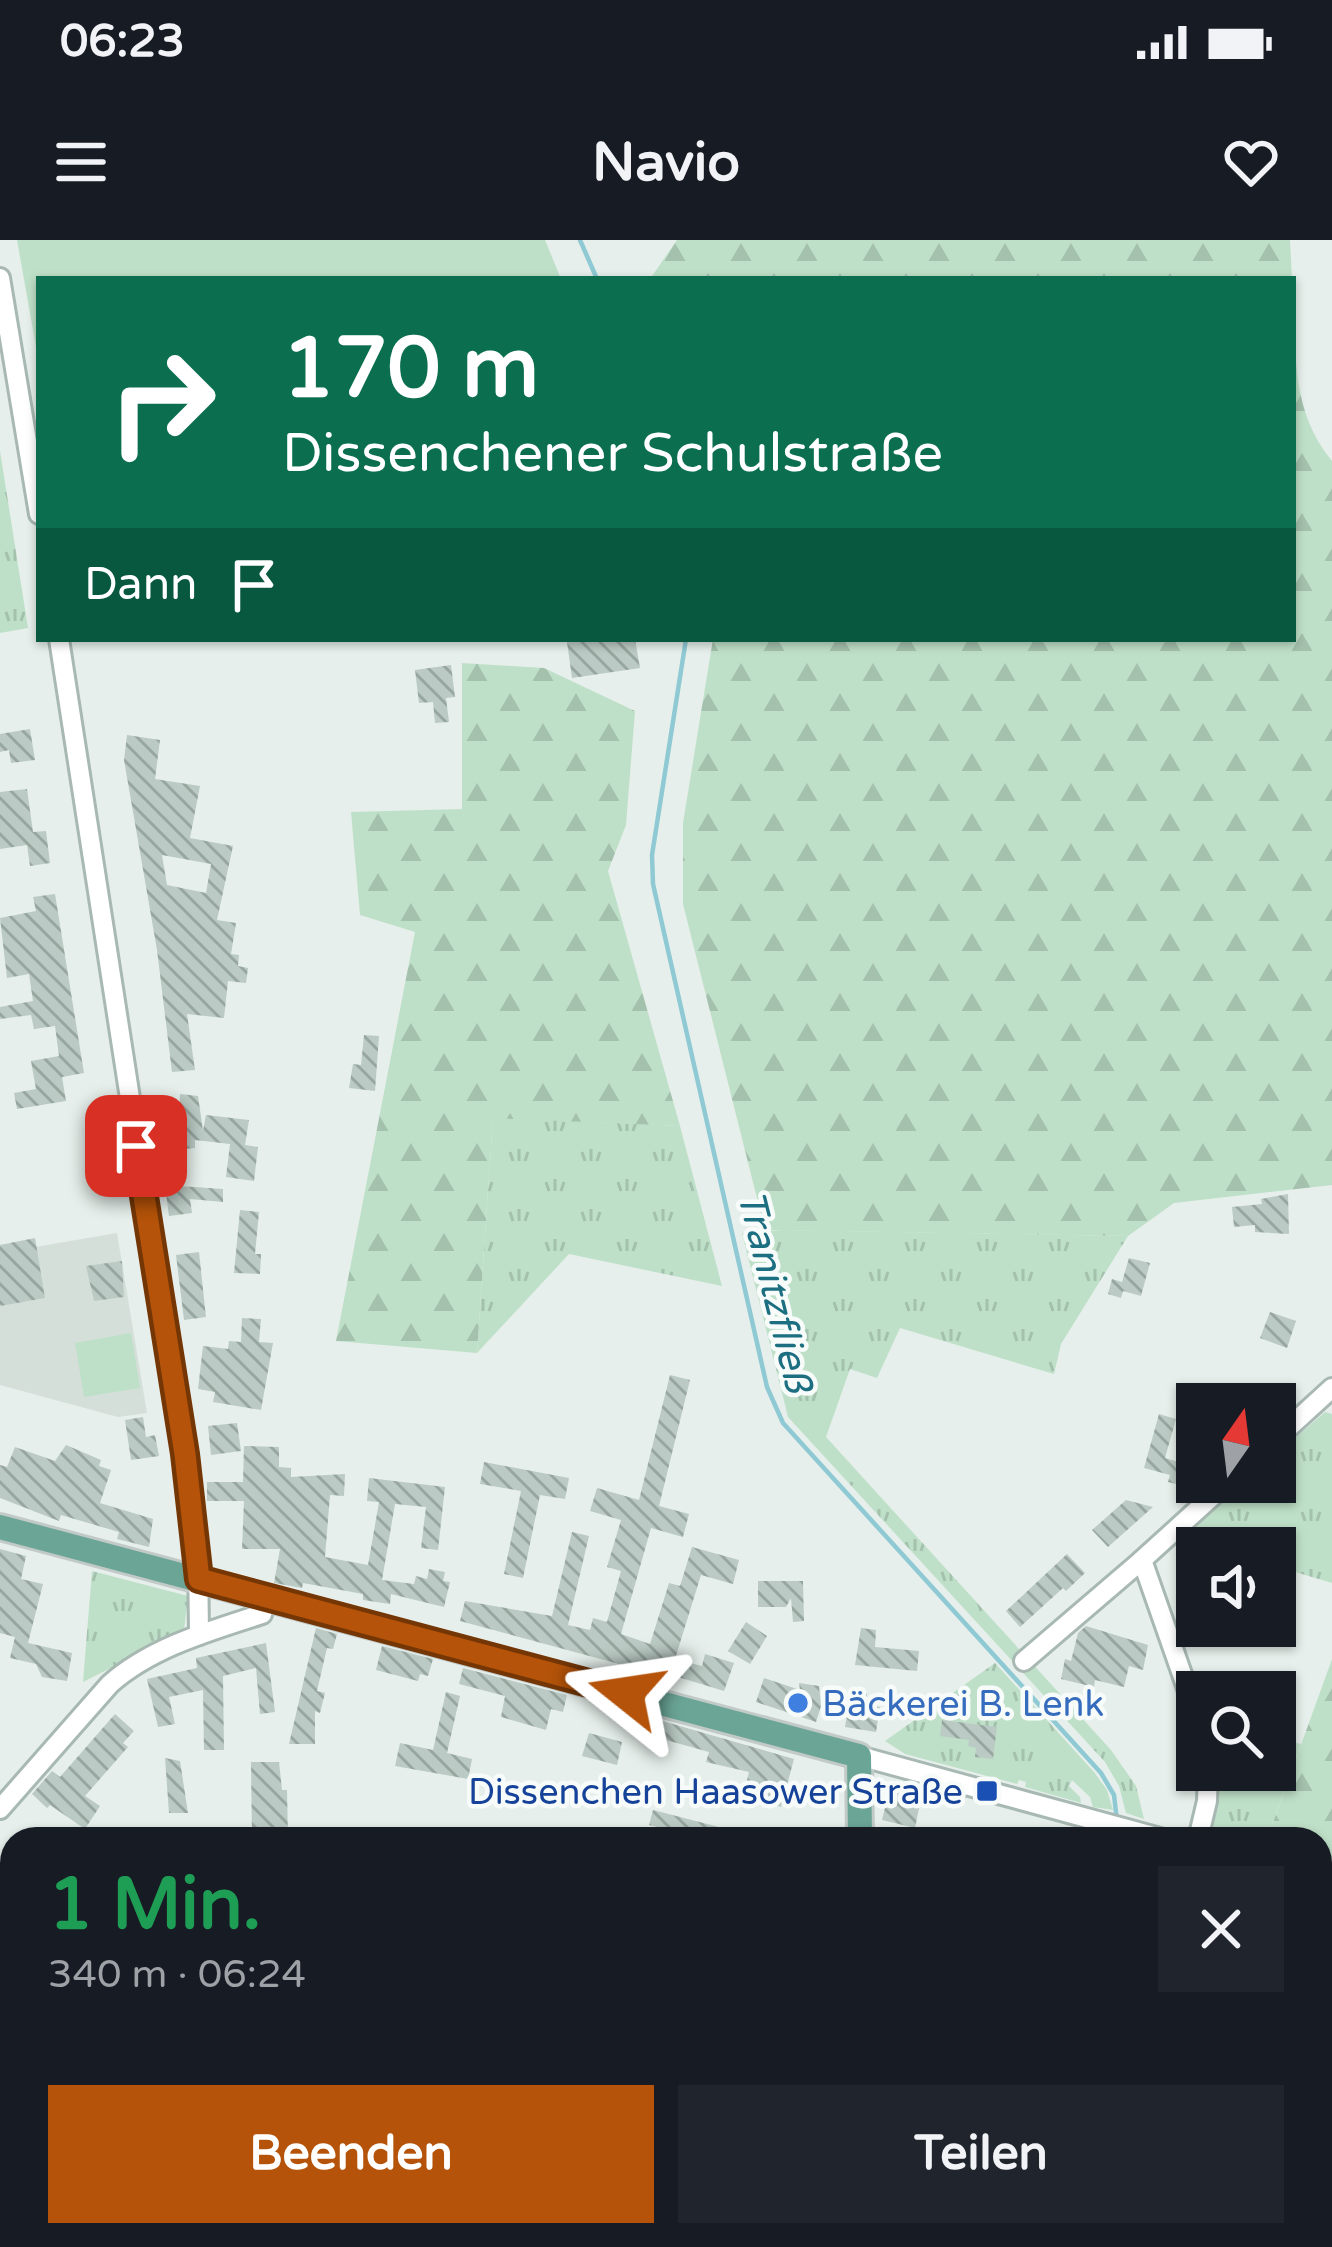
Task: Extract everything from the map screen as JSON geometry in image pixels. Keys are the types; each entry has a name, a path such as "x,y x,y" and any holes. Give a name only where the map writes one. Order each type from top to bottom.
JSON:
{"main road":[{"path":"0,1527 859,1756 860,1827"}],"street":[{"path":"0,278 36,496"},
{"path":"59,642 185,1454 199,1579 199,1635"},
{"path":"1296,1421 1332,1388"},
{"path":"1024,1660 1205,1503"},
{"path":"1142,1560 1181,1671"},
{"path":"0,1810 130,1666 262,1614 267,1596"},
{"path":"859,1756 1120,1827"},
{"path":"1201,1827 1207,1791"}],"shaded area":[{"path":"117,1233 147,1413 118,1417 0,1385 0,1253"}],"green space":[{"path":"17,240 545,240 560,276 36,276 36,347"},
{"path":"677,240 1290,240 1292,276 652,276"},
{"path":"1296,363 1309,423 1332,461 1332,1185 1174,1203 1128,1236 765,1230 683,904 683,823 713,642 1296,642"},
{"path":"0,451 28,628 0,633"},
{"path":"462,663 544,668 635,711 626,825 608,871 680,1126 493,1118 477,1353 336,1341 415,932 360,915 351,812 462,809"},
{"path":"493,1117 680,1126 722,1286 569,1254 477,1353"},
{"path":"742,1233 1128,1236 1061,1344 1054,1374 900,1328 877,1378 850,1369 826,1437 1111,1750 1136,1786 1144,1819 1126,1813 1119,1786 1105,1762 788,1417"},
{"path":"131,1333 140,1388 84,1397 75,1343"},
{"path":"1325,1412 1332,1414 1332,1583 1296,1572 1296,1527 1191,1527 1219,1503 1296,1503 1296,1437"},
{"path":"92,1571 188,1596 184,1631 83,1682"},
{"path":"1332,1659 1332,1827 1271,1827 1284,1791 1296,1791 1296,1759"},
{"path":"995,1663 1094,1772 1113,1810 1093,1807 1090,1797 1072,1780 1069,1786 1081,1803 1025,1787 1026,1782 1019,1780 1017,1784 905,1754 885,1741"},
{"path":"1216,1791 1284,1791 1271,1827 1210,1827"}],"building":[{"path":"567,642 636,642 640,668 572,678"},
{"path":"451,665 455,697 446,698 449,722 435,723 433,702 419,703 415,670"},
{"path":"30,729 35,760 11,763 9,750 0,752 0,734"},
{"path":"127,735 160,740 155,779 200,786 190,838 233,846 217,920 236,923 231,954 239,955 238,966 248,968 246,983 228,981 224,1018 187,1014 195,1070 172,1072 157,950 124,760","holes":["162,855 211,864 206,893 167,885"]},
{"path":"27,789 33,832 46,831 50,863 30,866 27,845 0,849 0,792"},
{"path":"55,894 84,1073 62,1077 66,1101 17,1109 14,1093 36,1089 31,1061 59,1056 55,1026 34,1029 31,1015 0,1019 0,1007 33,1001 29,974 7,978 0,918 36,911 33,897"},
{"path":"364,1035 379,1036 375,1091 349,1088 353,1064 361,1065"},
{"path":"180,1094 198,1096 203,1131 206,1115 249,1120 245,1145 258,1147 254,1181 226,1177 230,1144 195,1140 195,1148 163,1151 161,1134 179,1132"},
{"path":"179,1186 223,1189 223,1202 190,1199 192,1213 169,1216 166,1193 179,1191"},
{"path":"1288,1194 1289,1234 1255,1232 1255,1225 1234,1227 1232,1207 1262,1204 1261,1199"},
{"path":"240,1210 259,1212 255,1254 261,1254 260,1274 234,1273"},
{"path":"35,1238 45,1298 0,1306 0,1245"},
{"path":"199,1252 206,1317 184,1320 176,1255"},
{"path":"1129,1258 1150,1263 1141,1296 1123,1291 1121,1298 1108,1294 1112,1279 1122,1282"},
{"path":"122,1261 124,1297 94,1301 86,1266"},
{"path":"1270,1312 1296,1321 1287,1348 1260,1338"},
{"path":"242,1318 261,1319 259,1342 273,1343 261,1410 213,1402 215,1392 198,1389 203,1346 228,1349 229,1341 241,1342"},
{"path":"670,1375 690,1380 659,1506 689,1514 683,1537 651,1528 621,1634 650,1644 669,1583 680,1586 692,1547 739,1560 733,1584 701,1575 675,1659 702,1666 705,1654 734,1663 724,1691 460,1621 465,1601 552,1616 572,1532 589,1536 568,1625 590,1630 593,1618 607,1622 621,1571 607,1567 621,1520 590,1511 597,1488 639,1500"},
{"path":"1159,1414 1176,1419 1165,1458 1176,1461 1176,1484 1168,1482 1170,1475 1144,1468"},
{"path":"143,1417 146,1437 155,1435 159,1456 131,1460 125,1420"},
{"path":"237,1423 241,1451 211,1455 208,1426"},
{"path":"66,1445 101,1460 99,1466 111,1470 100,1503 153,1519 149,1547 117,1539 119,1532 61,1515 59,1521 0,1498 0,1465 7,1467 15,1447 55,1461"},
{"path":"244,1446 279,1447 279,1467 291,1468 291,1477 345,1474 344,1496 330,1495 325,1557 368,1565 379,1502 367,1501 369,1478 445,1487 438,1550 421,1548 426,1507 395,1504 382,1580 414,1584 416,1576 427,1579 429,1569 445,1572 443,1581 450,1582 444,1607 391,1594 390,1604 303,1583 302,1588 274,1583 280,1549 242,1549 244,1501 207,1501 207,1482 243,1482"},
{"path":"484,1462 569,1478 565,1499 540,1495 523,1578 504,1574 521,1491 480,1484"},
{"path":"1126,1500 1153,1507 1108,1547 1092,1530"},
{"path":"0,1549 26,1556 21,1579 43,1584 28,1643 72,1653 67,1681 42,1677 36,1664 10,1658 15,1637 0,1633"},
{"path":"1067,1554 1085,1573 1020,1627 1006,1611"},
{"path":"758,1581 803,1581 804,1621 793,1622 791,1598 786,1607 758,1607"},
{"path":"746,1622 767,1636 750,1664 728,1651"},
{"path":"1086,1626 1148,1645 1143,1670 1129,1666 1124,1687 1095,1680 1094,1687 1061,1679 1065,1659 1071,1661 1078,1633"},
{"path":"316,1628 337,1634 333,1649 327,1648 317,1691 325,1693 320,1713 315,1711 315,1744 289,1744"},
{"path":"861,1628 876,1630 875,1647 919,1651 917,1671 855,1665"},
{"path":"266,1643 275,1712 260,1714 256,1668 223,1676 224,1750 204,1750 203,1690 169,1697 175,1724 158,1727 147,1679 197,1668 196,1658"},
{"path":"382,1646 433,1659 428,1676 420,1674 418,1681 376,1670"},
{"path":"463,1668 567,1695 563,1712 551,1709 546,1730 501,1717 505,1696 459,1684"},
{"name":"Bäckerei B. Lenk","path":"764,1678 800,1690 799,1683 819,1686 821,1706 816,1722 756,1702"},
{"path":"851,1691 867,1693 865,1705 880,1707 876,1732 845,1727"},
{"path":"446,1692 460,1696 447,1753 472,1759 468,1779 395,1766 400,1743 433,1750"},
{"path":"115,1714 134,1731 123,1743 128,1747 85,1796 100,1806 86,1827 50,1805 47,1808 32,1794 52,1771 60,1777"},
{"path":"652,1718 794,1759 781,1807 743,1797 749,1772 706,1762 709,1752 648,1735"},
{"path":"942,1720 997,1727 993,1759 975,1757 976,1748 968,1746 969,1740 940,1736"},
{"path":"589,1733 622,1742 617,1765 582,1756"},
{"path":"165,1758 180,1761 188,1813 169,1813"},
{"path":"251,1762 279,1762 282,1790 287,1790 288,1827 252,1827"},
{"path":"889,1791 921,1798 915,1827 882,1820"},
{"path":"653,1810 719,1827 657,1827 649,1825"}],"waterway":[{"name":"Tranitzfließ","path":"580,240 596,276"},
{"name":"Tranitzfließ","path":"686,642 652,855 653,884 767,1387 783,1423 1101,1773 1114,1795 1117,1821"}],"place":[{"name":"Bäckerei B. Lenk","path":"798,1703"},
{"name":"Dissenchen Haasower Straße","path":"987,1791"}],"route":[{"path":"136,1146 185,1454 199,1579 626,1693"}]}
